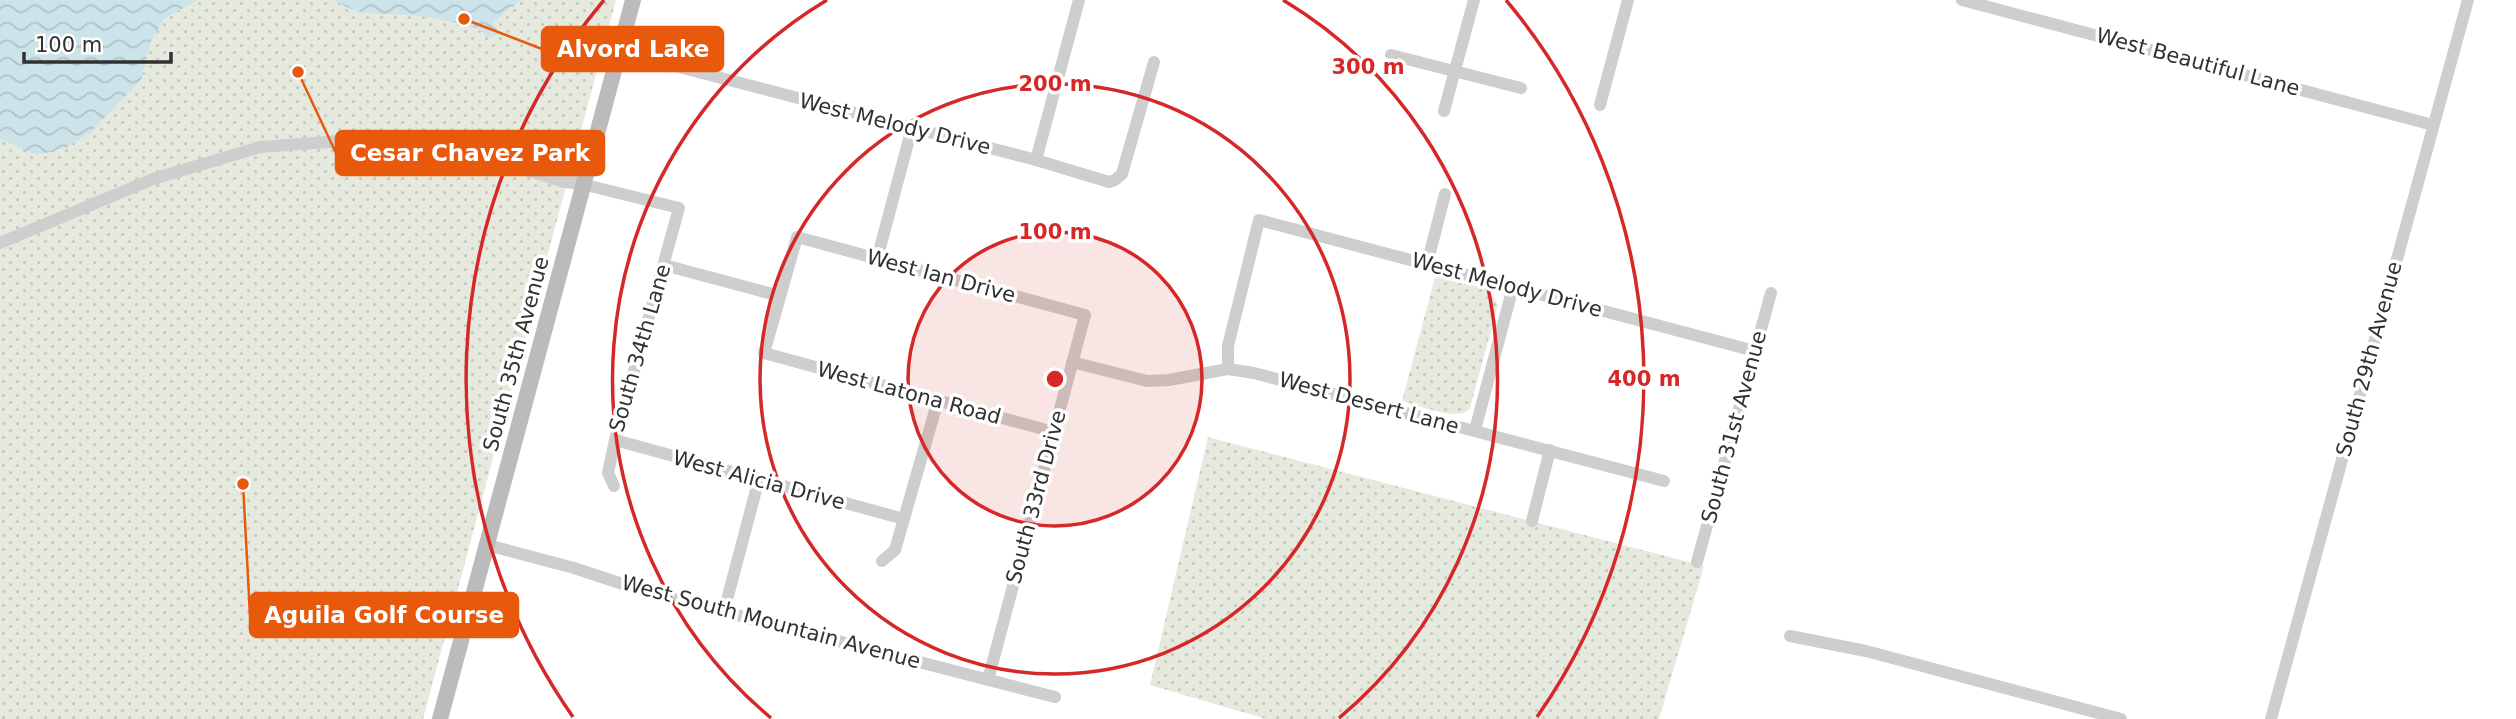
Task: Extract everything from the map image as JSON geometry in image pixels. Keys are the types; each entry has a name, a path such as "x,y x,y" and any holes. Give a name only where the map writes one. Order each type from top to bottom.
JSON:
{"main road":[{"name":"South 35th Avenue","path":"440,719 633,0"}],"street":[{"path":"1036,160 1079,0"},
{"path":"1444,111 1474,0"},
{"path":"1600,106 1628,0"},
{"name":"West Beautiful Lane","path":"1962,0 2433,125"},
{"name":"South 29th Avenue","path":"2271,719 2468,0"},
{"name":"West Melody Drive","path":"619,53 643,50 657,54 675,66 1109,181 1122,174 1154,62"},
{"path":"1391,55 1521,88"},
{"path":"877,259 912,128"},
{"path":"0,243 153,179 260,146 342,141 427,141 493,155 529,173 564,183 582,184"},
{"name":"South 34th Lane","path":"582,184 679,208 615,440 608,473 614,486"},
{"path":"1427,264 1445,194"},
{"name":"West Melody Drive","path":"1227,369 1228,346 1259,220 1755,351"},
{"name":"West Ian Drive","path":"780,296 797,237 1085,315"},
{"path":"664,265 780,296"},
{"path":"1475,430 1513,287"},
{"name":"South 31st Avenue","path":"1697,562 1771,293"},
{"name":"West Latona Road","path":"780,296 764,353 1054,432"},
{"name":"South 33rd Drive","path":"988,680 1085,315"},
{"name":"West Desert Lane","path":"1072,362 1147,381 1169,380 1227,369 1254,373 1664,481"},
{"path":"881,561 895,550 938,400"},
{"name":"West Alicia Drive","path":"615,440 904,519"},
{"path":"1532,521 1550,450"},
{"path":"724,611 759,479"},
{"name":"West South Mountain Avenue","path":"487,545 724,611 1055,697"},
{"path":"1790,636 1866,652 2121,719"}],"shaded area":[{"path":"0,0 616,0 423,719 0,719"},
{"path":"1435,277 1488,289 1498,305 1470,408 1457,414 1438,412 1402,401"},
{"path":"1208,437 1704,566 1659,719 1266,719 1150,685"}],"water":[{"path":"0,0 198,0 165,18 152,38 141,80 90,133 65,148 37,155 0,139"},
{"path":"334,0 521,0 493,22 499,34 487,38 481,29 427,17 370,14 353,10"}],"place":[{"name":"Alvord Lake","path":"464,19"},
{"name":"Cesar Chavez Park","path":"298,72"},
{"name":"Aguila Golf Course","path":"243,484"}]}
